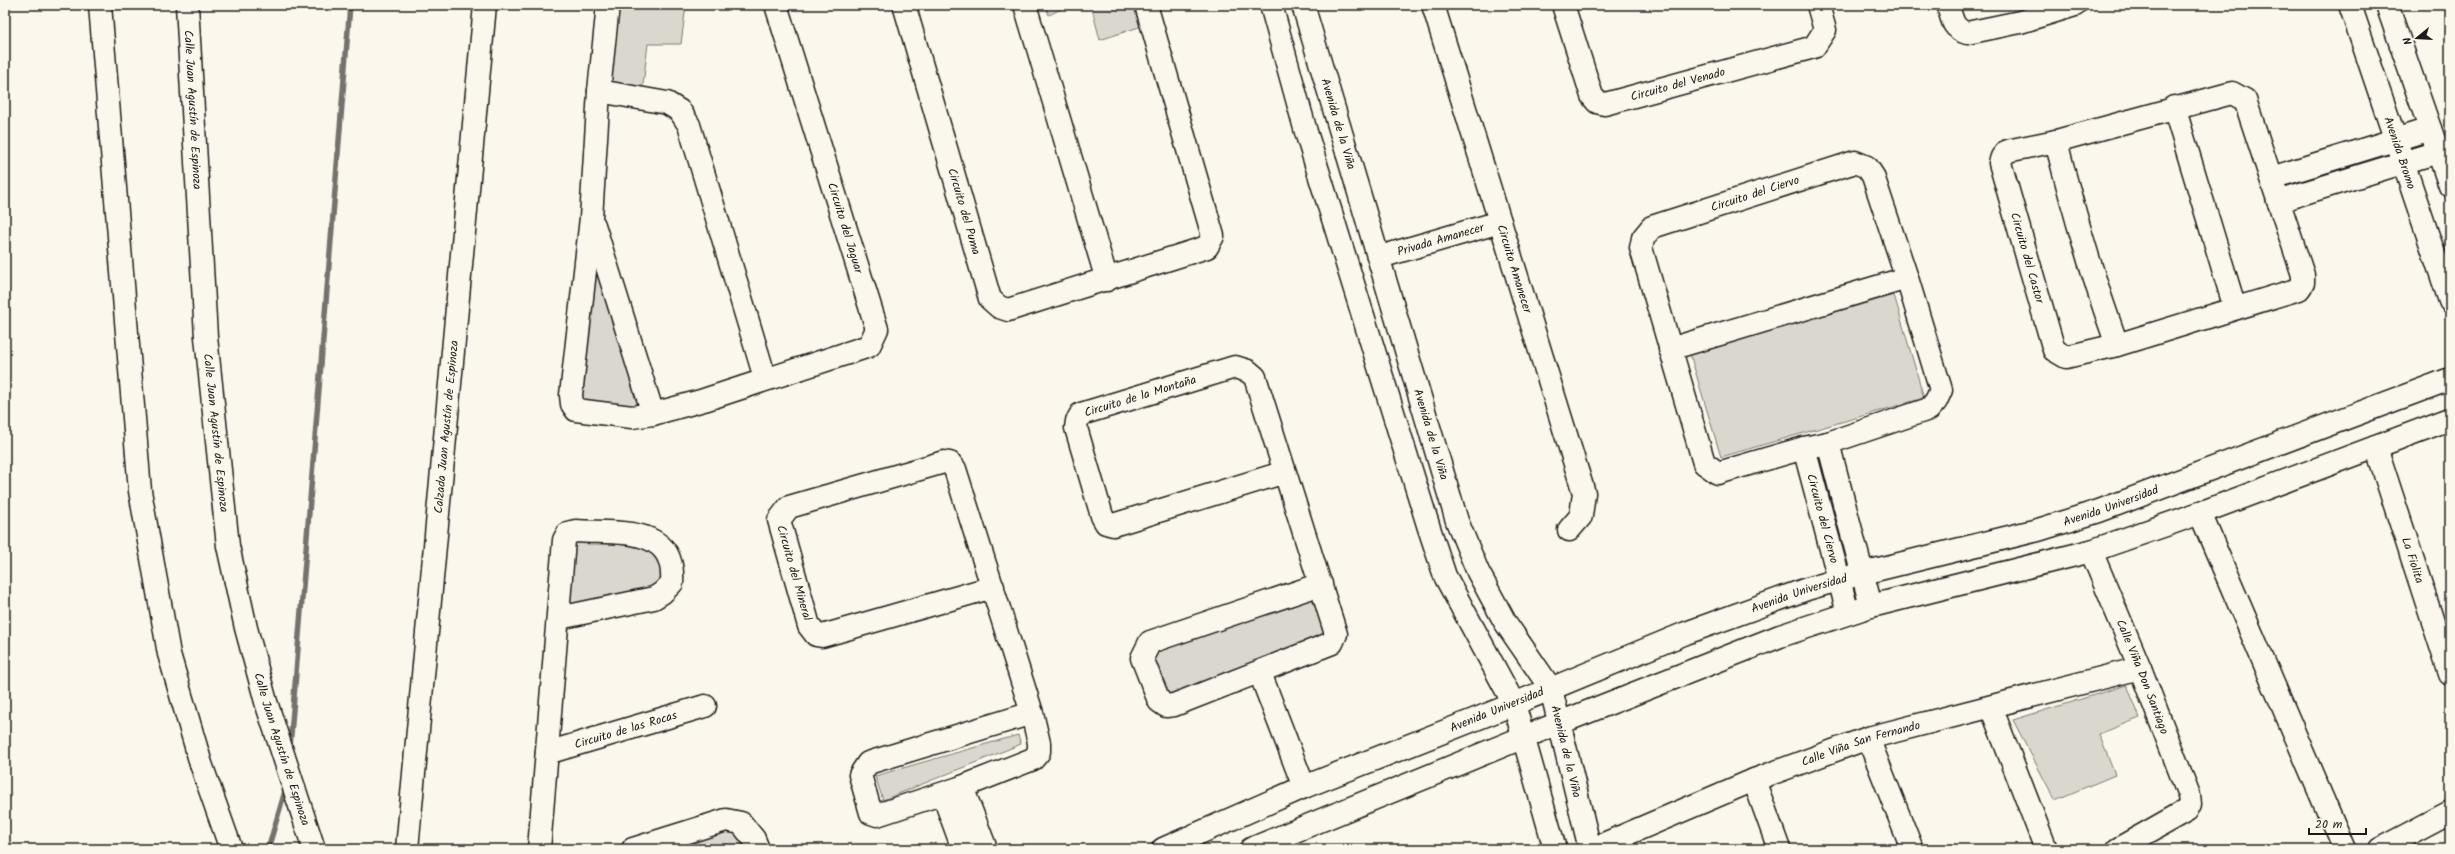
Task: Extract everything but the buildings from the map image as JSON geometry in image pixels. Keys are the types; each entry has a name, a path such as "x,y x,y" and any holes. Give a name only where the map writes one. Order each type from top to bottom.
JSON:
{"street":[{"path":"100,5 141,498 169,654 201,764 231,849"},
{"name":"Calle Juan Agustín de Espinoza","path":"187,5 206,337 219,476 228,546 246,628 266,702 312,841"},
{"name":"Calzada Juan Agustín de Espinoza","path":"407,849 485,5"},
{"name":"Circuito del Jaguar","path":"608,5 599,91 591,218 570,395 572,404 576,410 632,417 653,414 704,400 765,378 869,346 877,329 776,5"},
{"name":"Circuito del Puma","path":"906,5 905,8 990,299 999,307 1008,310 1107,280 1207,247 1213,236 1146,5"},
{"path":"1025,5 1107,280"},
{"path":"1271,5 1306,132 1374,352 1446,576 1514,704 1555,849"},
{"name":"Avenida de la Viña","path":"1303,5 1380,257 1457,521 1478,572 1505,622 1551,689 1591,849"},
{"name":"Circuito Amanecer","path":"1433,5 1584,493 1581,516 1569,530"},
{"name":"Circuito del Venado","path":"1563,5 1592,96 1597,102 1605,104 1814,47 1825,30 1818,5"},
{"path":"1948,5 1954,26 1967,33 2017,13 2075,5"},
{"name":"Avenida Bromo","path":"2350,5 2450,300"},
{"path":"2387,5 2450,186"},
{"path":"599,91 667,103 680,111 689,125 765,378"},
{"name":"Circuito del Castor","path":"2232,92 2245,100 2303,275 2303,283 2299,289 2117,345 2066,357 2054,350 2000,163 2002,156 2007,151 2056,141 2174,107 2232,92"},
{"path":"2174,107 2235,308"},
{"path":"1306,132 1338,121"},
{"path":"2271,178 2430,129"},
{"path":"2056,141 2073,210 2093,278 2117,345"},
{"path":"2278,201 2438,152"},
{"name":"Circuito del Ciervo","path":"1855,162 1867,167 1873,176 1907,278 1941,390 1936,401 1929,409 1828,443 1804,448 1718,474 1704,463 1670,349 1641,248 1643,238 1652,227 1855,162"},
{"name":"Circuito del Jaguar","path":"591,218 653,414"},
{"name":"Privada Amanecer","path":"1380,257 1500,222"},
{"path":"1670,349 1907,278"},
{"path":"1374,352 1405,343"},
{"name":"Circuito de la Montaña","path":"1285,472 1113,525 1106,523 1102,516 1076,428 1077,421 1081,414 1235,368 1241,368 1255,377 1321,584 1336,634 1335,640 1332,643 1260,673 1174,705 1166,706 1159,701 1142,658 1150,642 1321,584"},
{"name":"Avenida Universidad","path":"1165,849 1304,787 1514,704 1686,633 1839,579 2038,530 2099,511 2450,380"},
{"path":"1251,849 1701,665 1871,606 2090,551 2200,513 2450,419"},
{"name":"Circuito del Ciervo","path":"1828,443 1871,606"},
{"name":"La Fiolita","path":"2376,447 2450,674"},
{"name":"Circuito del Ciervo","path":"1804,448 1848,613"},
{"name":"Circuito del Mineral","path":"993,588 822,636 816,635 809,626 779,520 789,507 944,462 950,463 955,469 993,588 1032,713 1039,743 1039,752 1032,759 953,791 877,815 871,813 868,808 860,775 868,763 1032,713"},
{"path":"2200,513 2344,849"},
{"path":"539,849 559,618 564,540 568,533 576,531 641,535 656,542 668,553 671,563 672,583 662,593 654,598 559,618"},
{"name":"Calle Viña Don Santiago","path":"2090,551 2140,668 2189,795 2190,804 2187,810 2118,849"},
{"name":"Calle Viña San Fernando","path":"1591,849 1754,780 1868,738 2140,668"},
{"path":"1260,673 1304,787"},
{"name":"Circuito de las Rocas","path":"547,752 705,706"},
{"path":"1991,707 2046,849"},
{"path":"1868,738 1912,849"},
{"path":"1754,780 1779,849"},
{"path":"953,791 963,849"},
{"path":"953,791 986,849"},
{"path":"2380,849 2450,812"},
{"path":"633,849 726,820 741,822 754,839 758,849"}],"shaded area":[{"path":"609,5 686,5 681,44 648,44 642,93 605,88"},
{"path":"1045,5 1069,5 1049,15"},
{"path":"1091,5 1144,5 1151,23 1100,40"},
{"path":"593,236 648,412 579,404"},
{"path":"1894,295 1924,398 1721,457 1690,354"},
{"path":"569,536 652,544 666,556 657,594 564,610"},
{"path":"1320,589 1333,634 1170,700 1147,656 1153,644"},
{"path":"2127,685 2140,718 2099,734 2115,775 2055,800 2013,720"},
{"path":"1018,735 1021,744 883,800 875,776"},
{"path":"726,822 755,849 646,849"}],"waterway":[{"path":"290,747 350,5"},
{"path":"268,849 286,788"}]}
